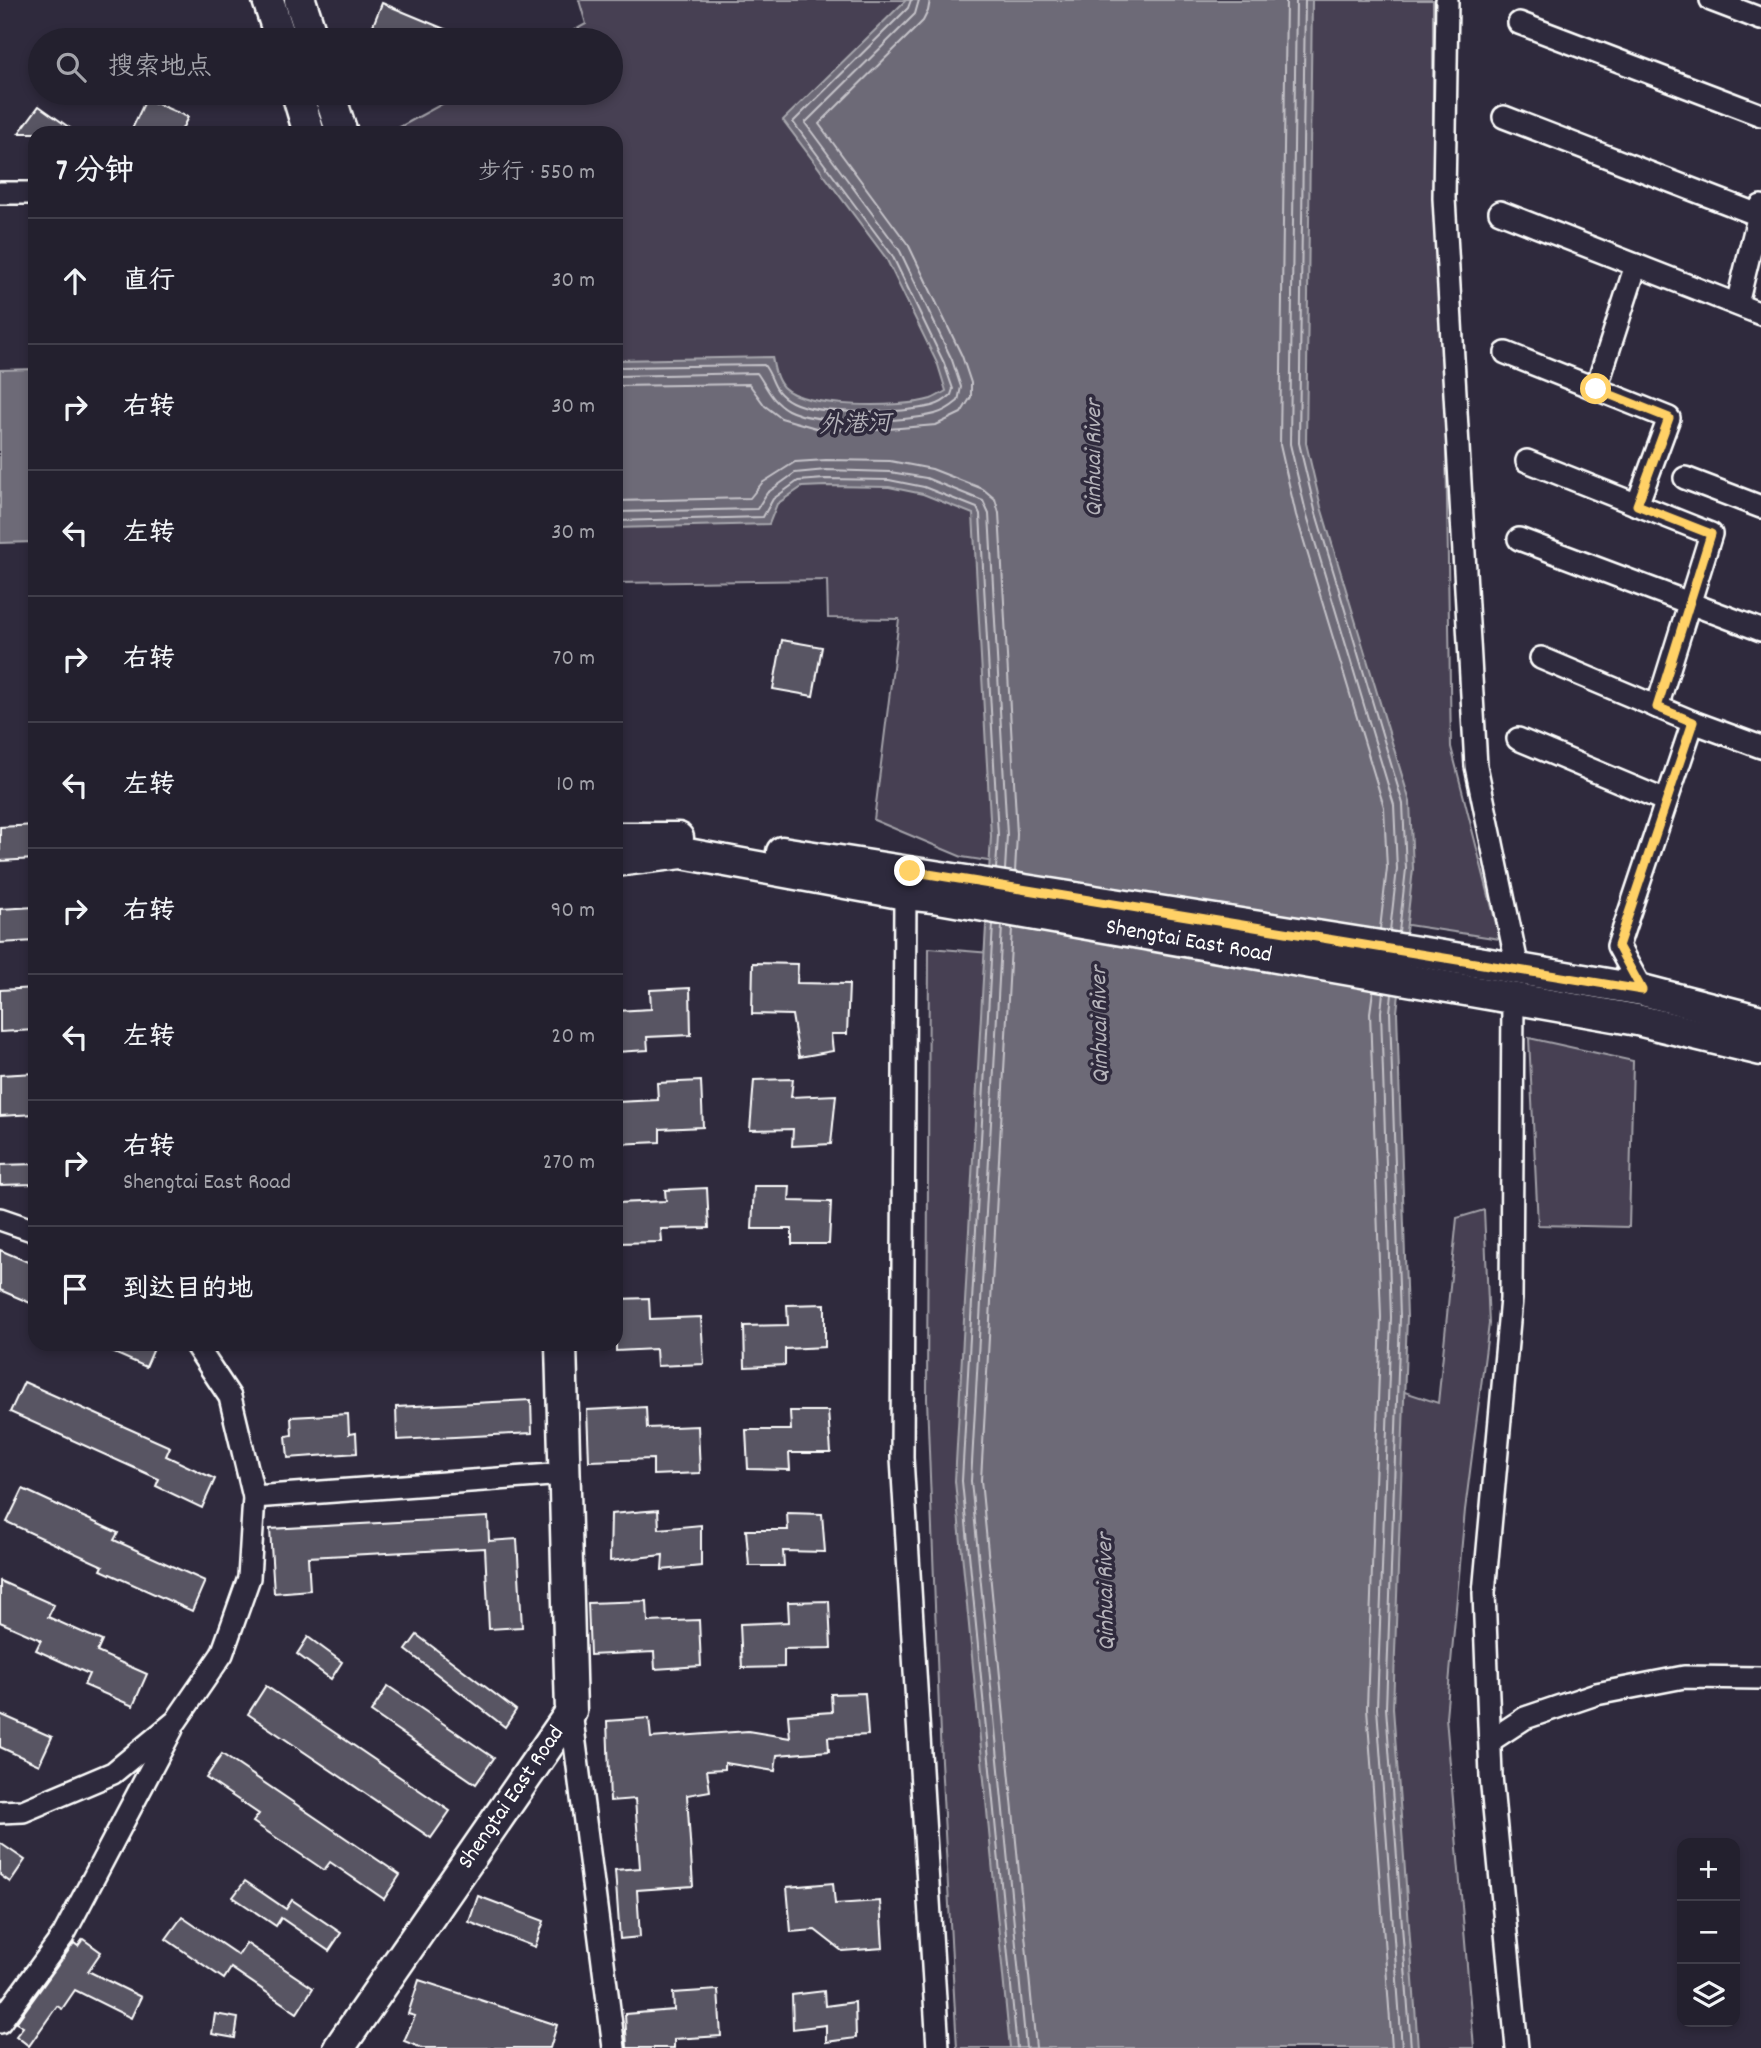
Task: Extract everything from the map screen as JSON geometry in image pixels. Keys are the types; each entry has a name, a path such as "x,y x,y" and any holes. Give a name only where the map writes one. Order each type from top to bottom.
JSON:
{"main road":[{"path":"268,0 277,28"},
{"path":"300,0 309,28"},
{"path":"300,105 307,126"},
{"path":"333,105 340,126"},
{"name":"Shengtai East Road","path":"623,838 689,838 1425,984 1637,1020 1761,1050"},
{"name":"Shengtai East Road","path":"623,860 682,853 1430,954 1642,990 1761,1021"},
{"name":"Shengtai East Road","path":"339,2048 571,1712 561,1351"}],"street":[{"path":"1447,0 1444,198 1476,766 1518,969"},
{"path":"1711,0 1761,19"},
{"path":"1520,23 1761,115"},
{"path":"1504,117 1760,212 1737,304"},
{"path":"0,193 28,193"},
{"path":"1500,212 1761,314"},
{"path":"1596,389 1636,265"},
{"path":"1506,354 1669,418 1637,505"},
{"path":"1527,461 1711,534 1657,707"},
{"path":"1685,478 1761,507"},
{"path":"1519,539 1761,630"},
{"path":"1541,658 1693,722 1761,747"},
{"path":"1642,990 1618,946 1693,722"},
{"path":"1518,739 1666,801"},
{"path":"920,884 902,1458 938,2048"},
{"path":"1513,998 1511,1299 1485,1593 1491,1776 1517,2048"},
{"path":"0,1219 28,1229"},
{"path":"0,2022 63,1936 176,1721 222,1654 249,1578 254,1497 230,1397 200,1351"},
{"path":"254,1497 565,1474"},
{"path":"1490,1741 1525,1718 1596,1694 1684,1677 1761,1678"},
{"path":"571,1712 614,2048"},
{"path":"0,1812 23,1811 113,1773 176,1721"}],"shaded area":[{"path":"579,0 1433,0 1433,151 1446,439 1451,747 1500,939 962,857 874,820 899,619 828,618 827,580 623,583 623,126 402,126 440,105 623,105 623,28 579,28 586,24"},
{"path":"929,948 1003,954 999,1259 1438,1403 1457,1218 1484,1210 1489,1324 1465,1510 1446,1717 1474,2048 957,2048 941,1761 927,1399"},
{"path":"1529,1038 1633,1061 1629,1227 1538,1225"}],"water":[{"path":"906,0 1312,0 1306,443 1321,507 1410,802 1413,869 1397,1012 1407,1317 1393,1708 1418,2048 1010,2048 955,1481 991,836 973,514 923,494 889,487 826,486 802,487 777,504 769,524 623,528 623,360 772,357 777,377 783,387 794,394 832,403 899,404 931,399 946,391 938,365 886,258 783,120"},
{"path":"28,369 28,542 0,543 0,370"}],"building":[{"path":"382,3 442,28 372,28"},
{"path":"143,105 160,105 188,117 184,126 133,126"},
{"path":"39,106 67,126 28,126 28,133 19,133"},
{"path":"782,640 822,647 813,696 773,689"},
{"path":"28,825 28,859 0,861 0,827"},
{"path":"28,907 28,941 0,943 0,909"},
{"path":"753,963 798,964 797,983 849,984 847,1034 831,1034 833,1051 799,1057 792,1015 752,1014"},
{"path":"28,988 28,1030 0,1032 0,990"},
{"path":"690,988 691,1035 647,1037 648,1050 623,1052 623,1011 651,1009 650,990"},
{"path":"28,1073 28,1114 0,1116 0,1075"},
{"path":"793,1079 791,1097 836,1095 831,1144 792,1146 793,1129 750,1130 754,1080"},
{"path":"701,1081 703,1127 660,1129 660,1142 623,1144 623,1102 658,1100 657,1083"},
{"path":"28,1164 28,1184 0,1185 0,1165"},
{"path":"754,1186 790,1186 789,1201 831,1202 829,1244 792,1244 792,1229 752,1229"},
{"path":"707,1188 709,1228 661,1229 662,1242 623,1243 623,1203 666,1201 665,1190"},
{"path":"0,1250 28,1262 28,1302 0,1290"},
{"path":"649,1298 650,1319 701,1317 704,1364 657,1366 656,1349 623,1351 623,1299"},
{"path":"825,1304 825,1347 785,1349 785,1365 745,1367 744,1326 788,1325 787,1305"},
{"path":"110,1351 153,1351 146,1367"},
{"path":"24,1382 170,1447 166,1456 215,1479 202,1508 156,1486 159,1479 10,1412"},
{"path":"531,1400 532,1433 397,1440 396,1407"},
{"path":"646,1407 647,1428 698,1426 700,1473 653,1475 653,1459 589,1461 587,1410"},
{"path":"790,1411 828,1411 831,1453 789,1453 790,1470 748,1469 746,1430 791,1430"},
{"path":"348,1414 349,1434 356,1433 357,1453 288,1458 286,1436 292,1435 291,1417"},
{"path":"23,1489 118,1533 114,1540 205,1581 192,1611 101,1570 103,1566 7,1522"},
{"path":"658,1510 659,1529 701,1525 701,1566 662,1570 663,1555 610,1561 611,1514"},
{"path":"787,1513 822,1514 825,1552 783,1551 784,1566 749,1566 746,1530 788,1530"},
{"path":"488,1517 489,1541 517,1539 522,1627 489,1629 485,1548 308,1557 310,1590 274,1593 270,1529"},
{"path":"0,1581 54,1605 48,1617 102,1641 97,1652 147,1674 133,1706 84,1685 89,1674 36,1650 41,1640 0,1622"},
{"path":"647,1601 648,1622 699,1620 701,1666 655,1669 654,1652 590,1655 588,1603"},
{"path":"829,1601 831,1648 784,1649 784,1667 742,1668 740,1624 789,1622 788,1602"},
{"path":"417,1635 516,1710 505,1727 406,1650"},
{"path":"308,1637 342,1662 331,1679 297,1654"},
{"path":"266,1686 450,1811 431,1838 248,1714"},
{"path":"388,1686 494,1758 476,1784 371,1712"},
{"path":"865,1693 868,1735 828,1737 829,1751 777,1755 775,1771 725,1763 725,1769 707,1770 710,1791 687,1795 693,1886 637,1890 640,1937 620,1939 615,1870 640,1868 635,1799 610,1801 607,1721 649,1718 651,1738 748,1731 790,1738 788,1715 832,1712 831,1694"},
{"path":"0,1714 52,1737 39,1765 0,1747"},
{"path":"222,1754 400,1875 384,1899 330,1862 324,1870 253,1822 259,1814 206,1778"},
{"path":"0,1843 25,1860 10,1882 0,1875"},
{"path":"245,1881 286,1909 292,1900 341,1933 329,1951 281,1918 276,1926 233,1897"},
{"path":"833,1883 835,1904 880,1901 883,1948 842,1951 815,1930 791,1932 787,1887"},
{"path":"478,1896 544,1921 535,1947 469,1922"},
{"path":"182,1917 238,1955 246,1943 313,1988 297,2013 231,1968 224,1979 166,1939"},
{"path":"83,1939 101,1952 88,1971 141,1997 131,2018 75,1990 62,2009 57,2006 29,2046 16,2036 23,2027 16,2023 74,1943 78,1946"},
{"path":"419,1980 557,2025 550,2048 422,2048 404,2041 415,2016 408,2014"},
{"path":"718,1990 721,2036 674,2039 674,2048 627,2048 625,2014 674,2010 673,1993"},
{"path":"824,1991 825,2006 855,2002 856,2038 826,2042 826,2025 793,2029 792,1995"},
{"path":"215,2014 238,2018 235,2038 212,2034"}],"route":[{"path":"910,871 1642,990 1618,946 1693,722 1657,707 1711,534 1637,505 1669,418 1596,389"}],"water label":[{"name":"外港河","path":"855,426"},
{"name":"Qinhuai River","path":"1095,458"},
{"name":"Qinhuai River","path":"1101,1025"},
{"name":"Qinhuai River","path":"1107,1592"}]}
